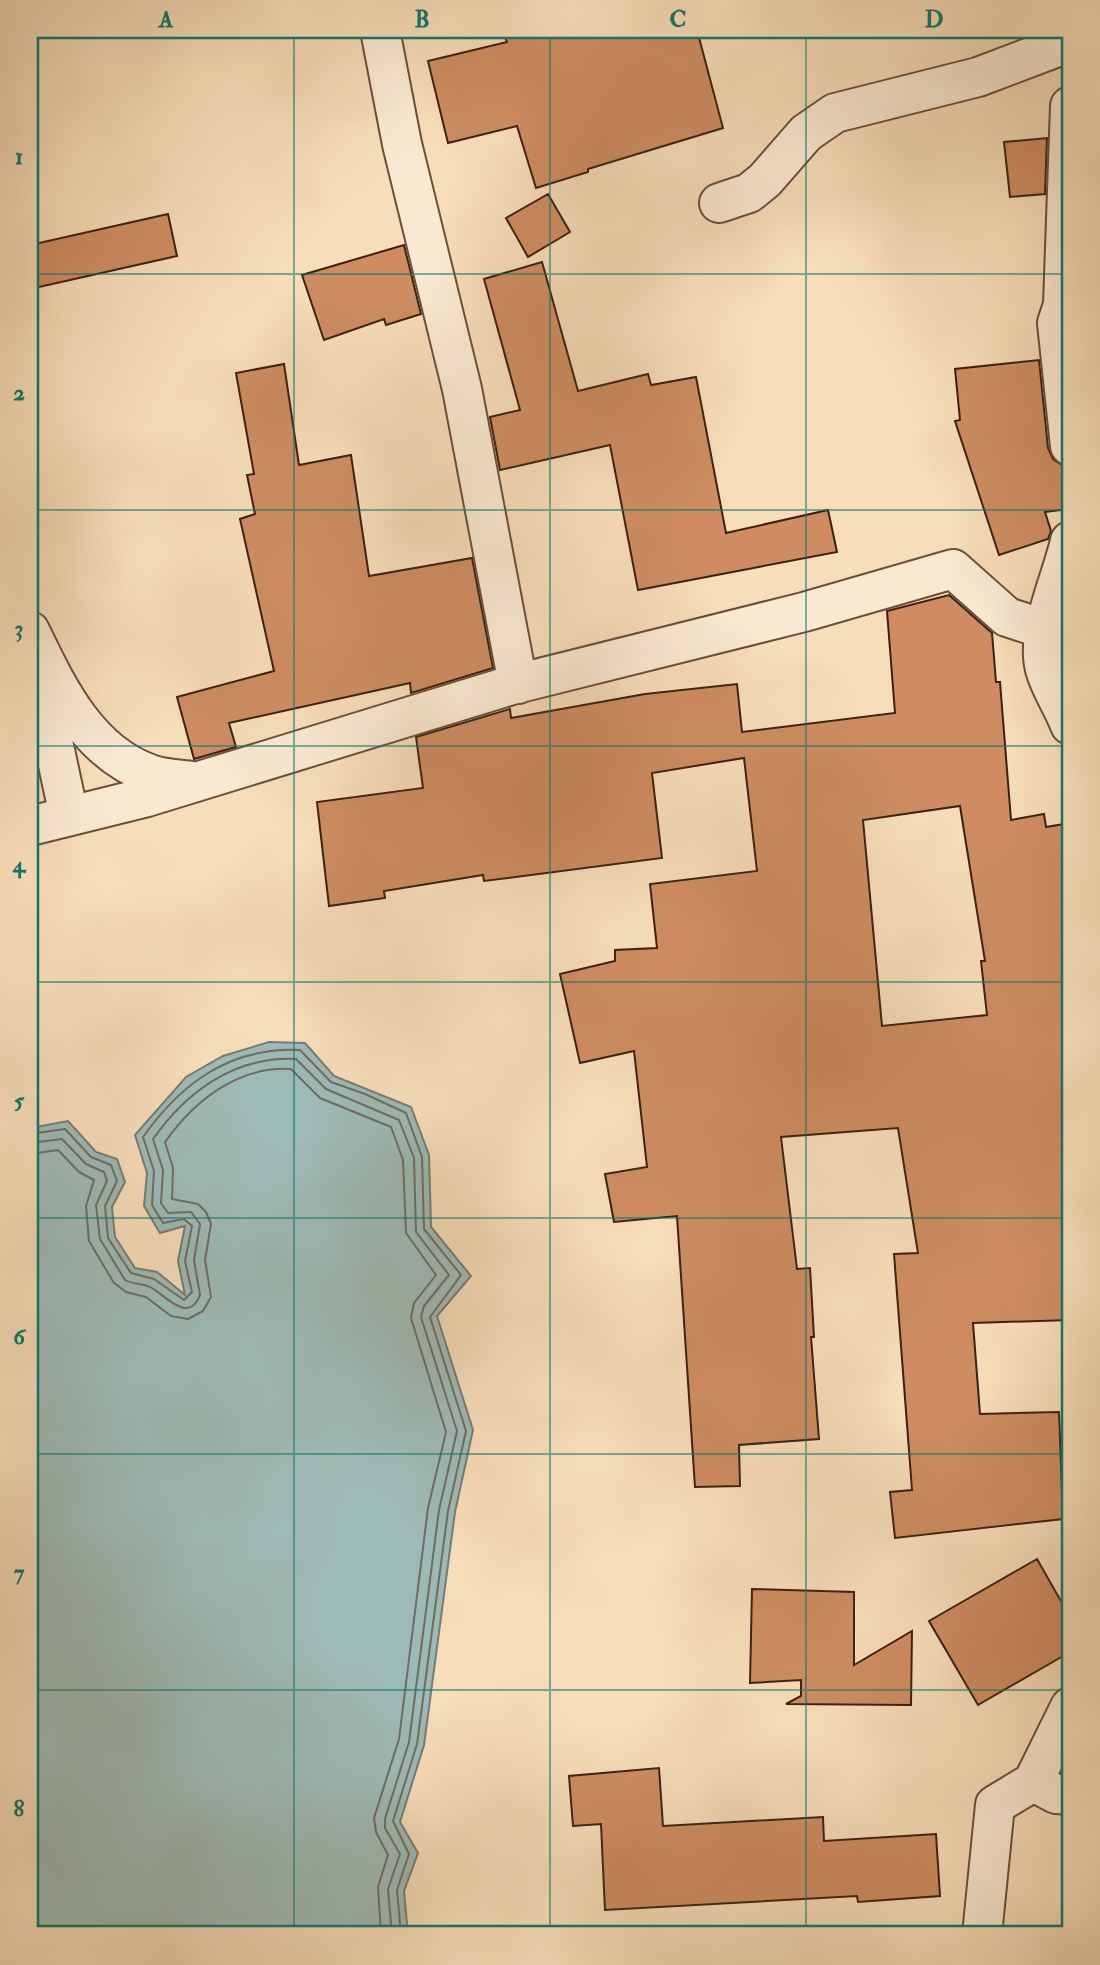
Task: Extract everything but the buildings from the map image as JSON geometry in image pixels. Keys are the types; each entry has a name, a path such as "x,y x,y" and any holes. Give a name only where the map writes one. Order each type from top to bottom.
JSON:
{"street":[{"path":"380,30 402,144 462,389 518,684"},
{"path":"719,203 749,193 765,180 806,133 835,113 978,77 1058,38 1070,106 1063,305 1057,323 1070,446"},
{"path":"1069,548 1044,629 1044,668 1070,725"},
{"path":"30,826 195,781 518,684 804,612 953,569 1007,617 1044,629"},
{"path":"30,632 64,696 99,743 125,762 151,775 195,781"},
{"path":"30,632 69,816"},
{"path":"982,1935 995,1805 1033,1782 1070,1707"},
{"path":"1033,1782 1056,1794 1070,1795"}],"water":[{"path":"269,1042 305,1043 334,1076 411,1107 429,1155 431,1227 471,1276 437,1316 473,1430 455,1512 424,1745 400,1822 418,1853 404,1891 408,1935 30,1935 30,1128 68,1121 96,1152 117,1159 125,1182 112,1207 115,1237 135,1268 157,1272 185,1295 178,1261 185,1226 160,1233 144,1206 147,1173 135,1135 186,1077 223,1056"}]}
